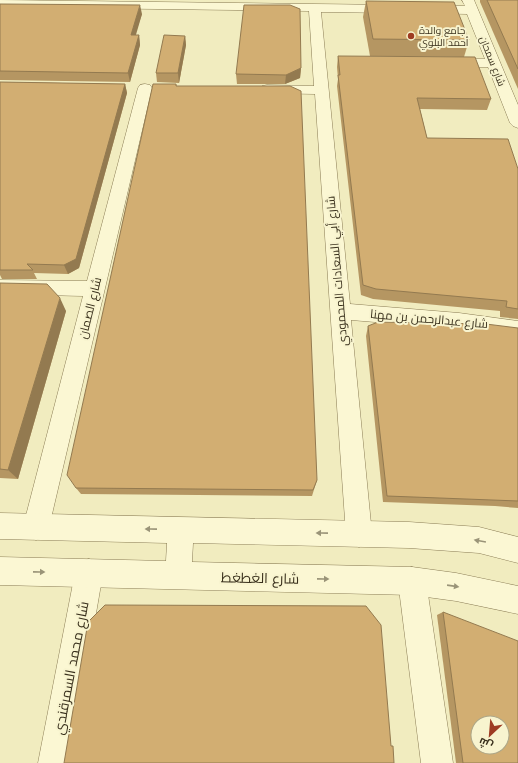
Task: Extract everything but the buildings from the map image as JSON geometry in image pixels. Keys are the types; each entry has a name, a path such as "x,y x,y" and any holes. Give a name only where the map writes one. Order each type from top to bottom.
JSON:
{"street":[{"path":"0,3 413,9 470,5"},
{"name":"شارع سمحان","path":"470,5 518,123"},
{"name":"شارع أبي السعادات المحمودي","path":"315,8 327,61 322,90 359,534"},
{"path":"430,62 493,63"},
{"name":"شارع الصمان","path":"36,527 145,88"},
{"path":"252,89 322,90"},
{"path":"0,287 95,289"},
{"name":"شارع عبدالرحمن بن مهنا","path":"340,311 459,321 518,329"},
{"path":"0,526 409,535 479,540 518,550"},
{"path":"178,576 181,530"},
{"name":"شارع الغطغط","path":"0,571 412,581 456,587 518,600"},
{"name":"شارع محمد السمرقندي","path":"54,763 89,573"},
{"path":"412,581 437,763"}],"place":[{"name":"جامع والدة أحمد البلوي","path":"411,36"}]}
